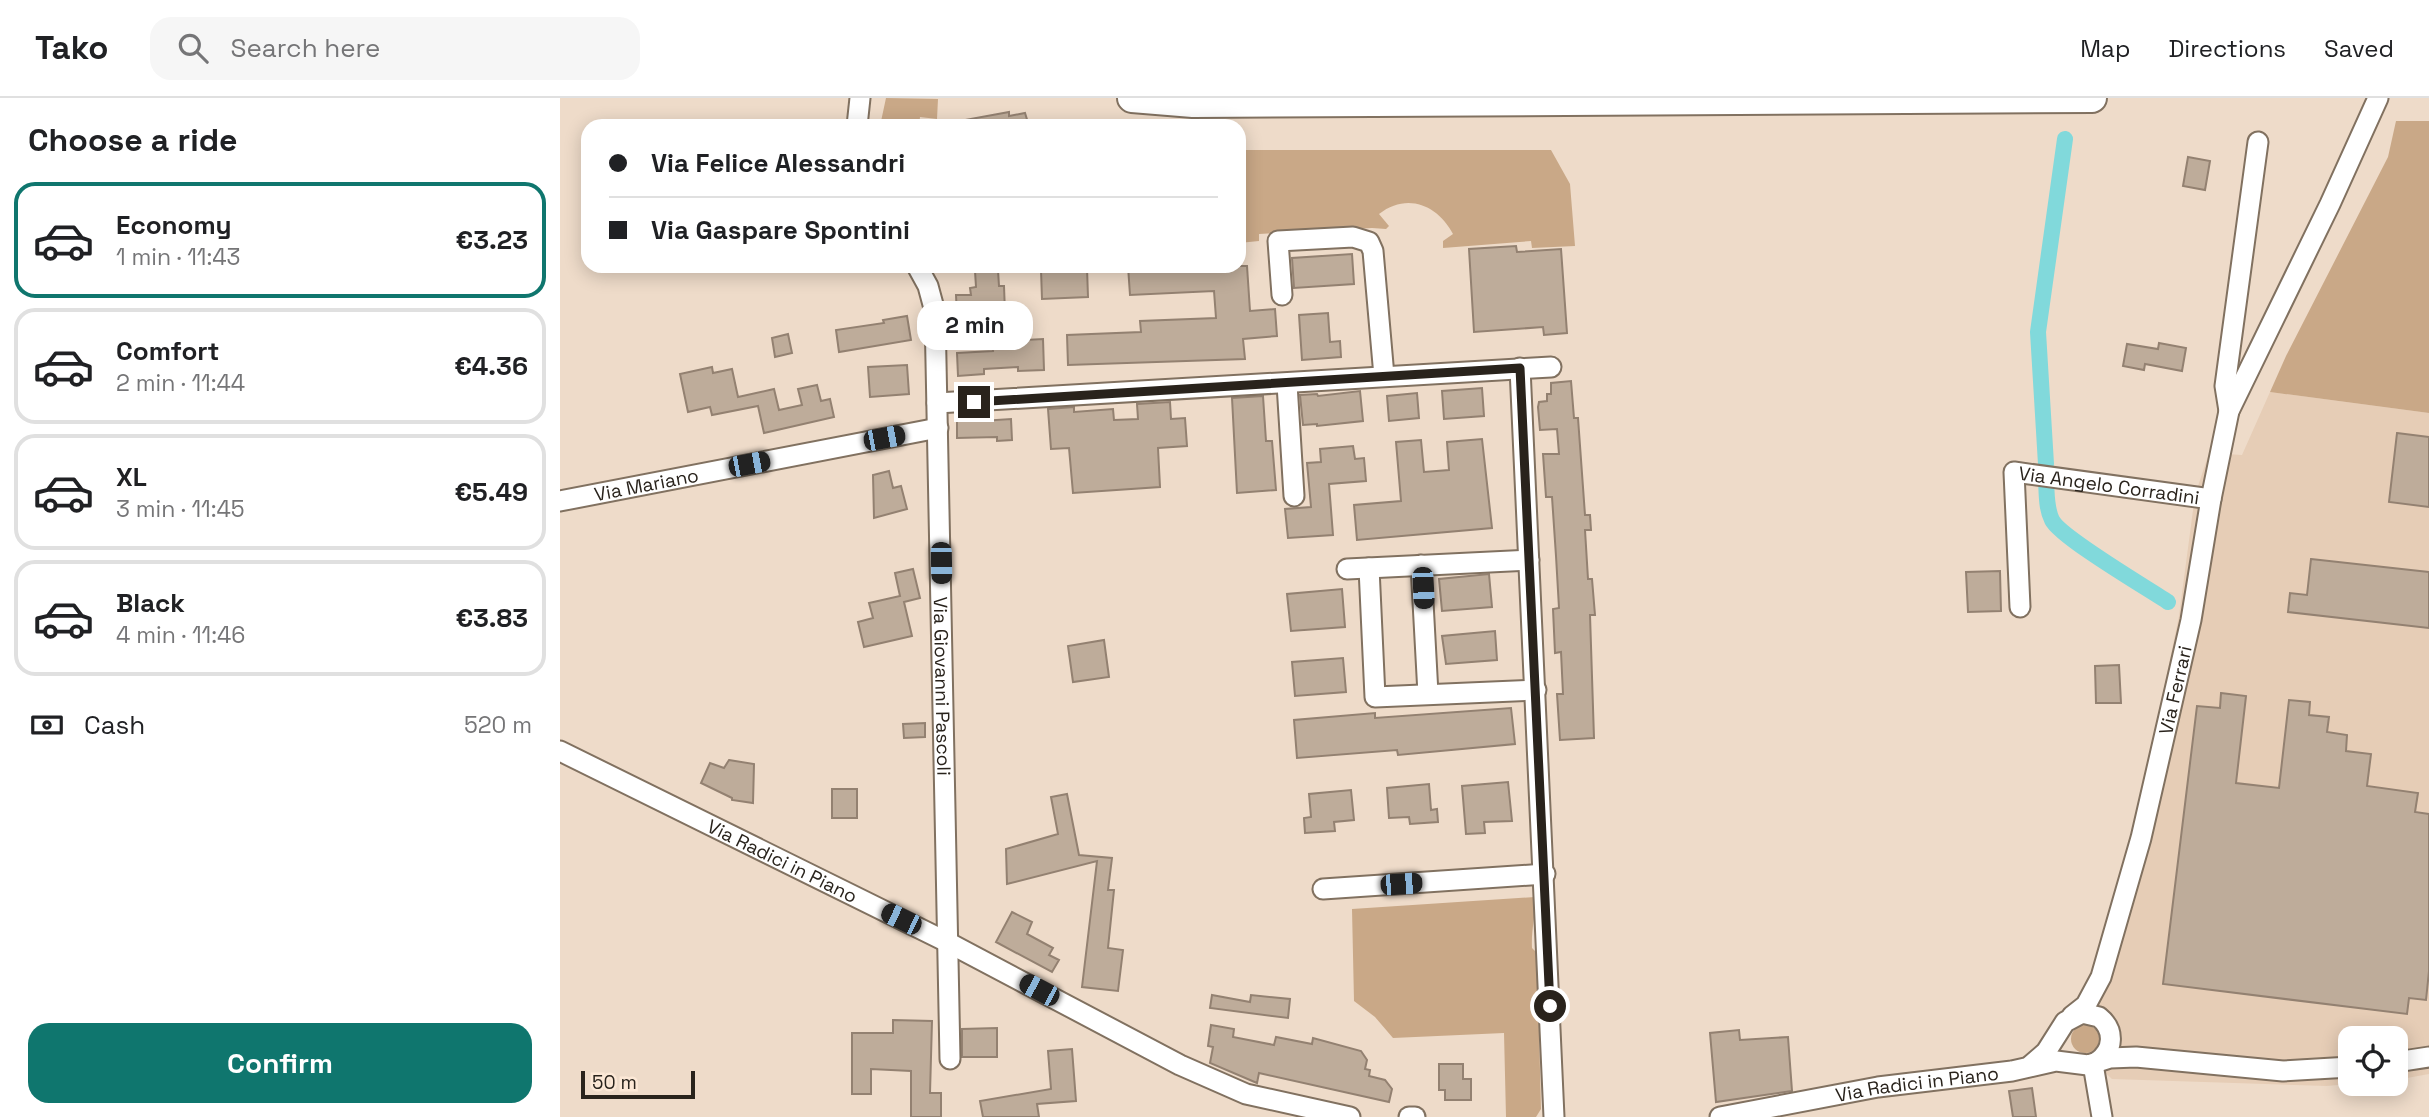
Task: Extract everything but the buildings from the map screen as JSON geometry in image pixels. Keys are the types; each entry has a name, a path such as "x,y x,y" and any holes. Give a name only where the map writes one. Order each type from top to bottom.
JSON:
{"highway":[{"path":"1132,98 1193,103 2092,98"}],"street":[{"name":"Via Ferrari","path":"2107,1028 2101,998 2106,964 2141,838 2192,621 2211,499 2229,411 2378,98"},
{"path":"858,119 860,100"},
{"name":"Via Ferrari","path":"2229,411 2225,386 2258,142"},
{"path":"1282,295 1278,241 1353,237 1369,242 1373,251 1384,376"},
{"name":"Via Giovanni Pascoli","path":"925,273 935,312 950,1059"},
{"path":"937,403 1551,366"},
{"path":"1520,368 1554,1117"},
{"path":"1287,384 1294,496"},
{"name":"Via Mariano","path":"560,501 938,428"},
{"name":"Via Angelo Corradini","path":"2020,607 2014,472 2211,499"},
{"path":"1347,569 1529,560"},
{"path":"1421,565 1428,694"},
{"path":"1368,568 1375,697 1536,690"},
{"name":"Via Radici in Piano","path":"560,751 949,943 1180,1065 1246,1094 1350,1117"},
{"path":"1324,889 1545,874"},
{"name":"Via Ferrari","path":"2066,1022 2090,999 2106,964"},
{"name":"Via Radici in Piano","path":"2066,1022 2088,1013 2132,1051 2155,1059"},
{"path":"2066,1022 2059,1041 2063,1053 2071,1061 2089,1063 2109,1050 2107,1028"},
{"path":"2031,1065 2046,1052 2066,1022"},
{"name":"Via Radici in Piano","path":"1720,1117 1878,1087 2011,1071 2056,1061 2089,1063 2120,1057 2283,1071 2338,1068"},
{"path":"2408,1060 2429,1057"},
{"path":"2089,1063 2102,1117"}],"shaded area":[{"path":"886,98 938,99 937,119 882,119"},
{"path":"2396,121 2429,121 2429,413 2270,392 2388,157"},
{"path":"1246,150 1551,150 1570,184 1575,246 1532,248 1531,241 1443,248 1443,241 1453,234 1447,224 1430,209 1411,203 1390,207 1379,214 1389,226 1386,229 1259,234 1259,241 1246,242"},
{"path":"2270,392 2429,413 2429,1074 2408,1078 2408,1026 2338,1026 2338,1085 2327,1086 2112,1079 2085,1054 2079,1040 2144,783 2179,616 2195,495 2209,453 2242,455"},
{"path":"1535,897 1532,948 1537,953 1541,1109 1536,1117 1506,1117 1504,1033 1393,1038 1375,1017 1354,1001 1352,909"},
{"path":"2085,1025 2095,1029 2099,1039 2095,1049 2085,1053 2075,1049 2071,1039 2075,1029"}],"waterway":[{"path":"2046,464 2038,332 2065,139"},
{"path":"2046,482 2049,511 2058,528 2168,602"}],"route":[{"path":"974,402 1520,368 1550,1006"}]}
